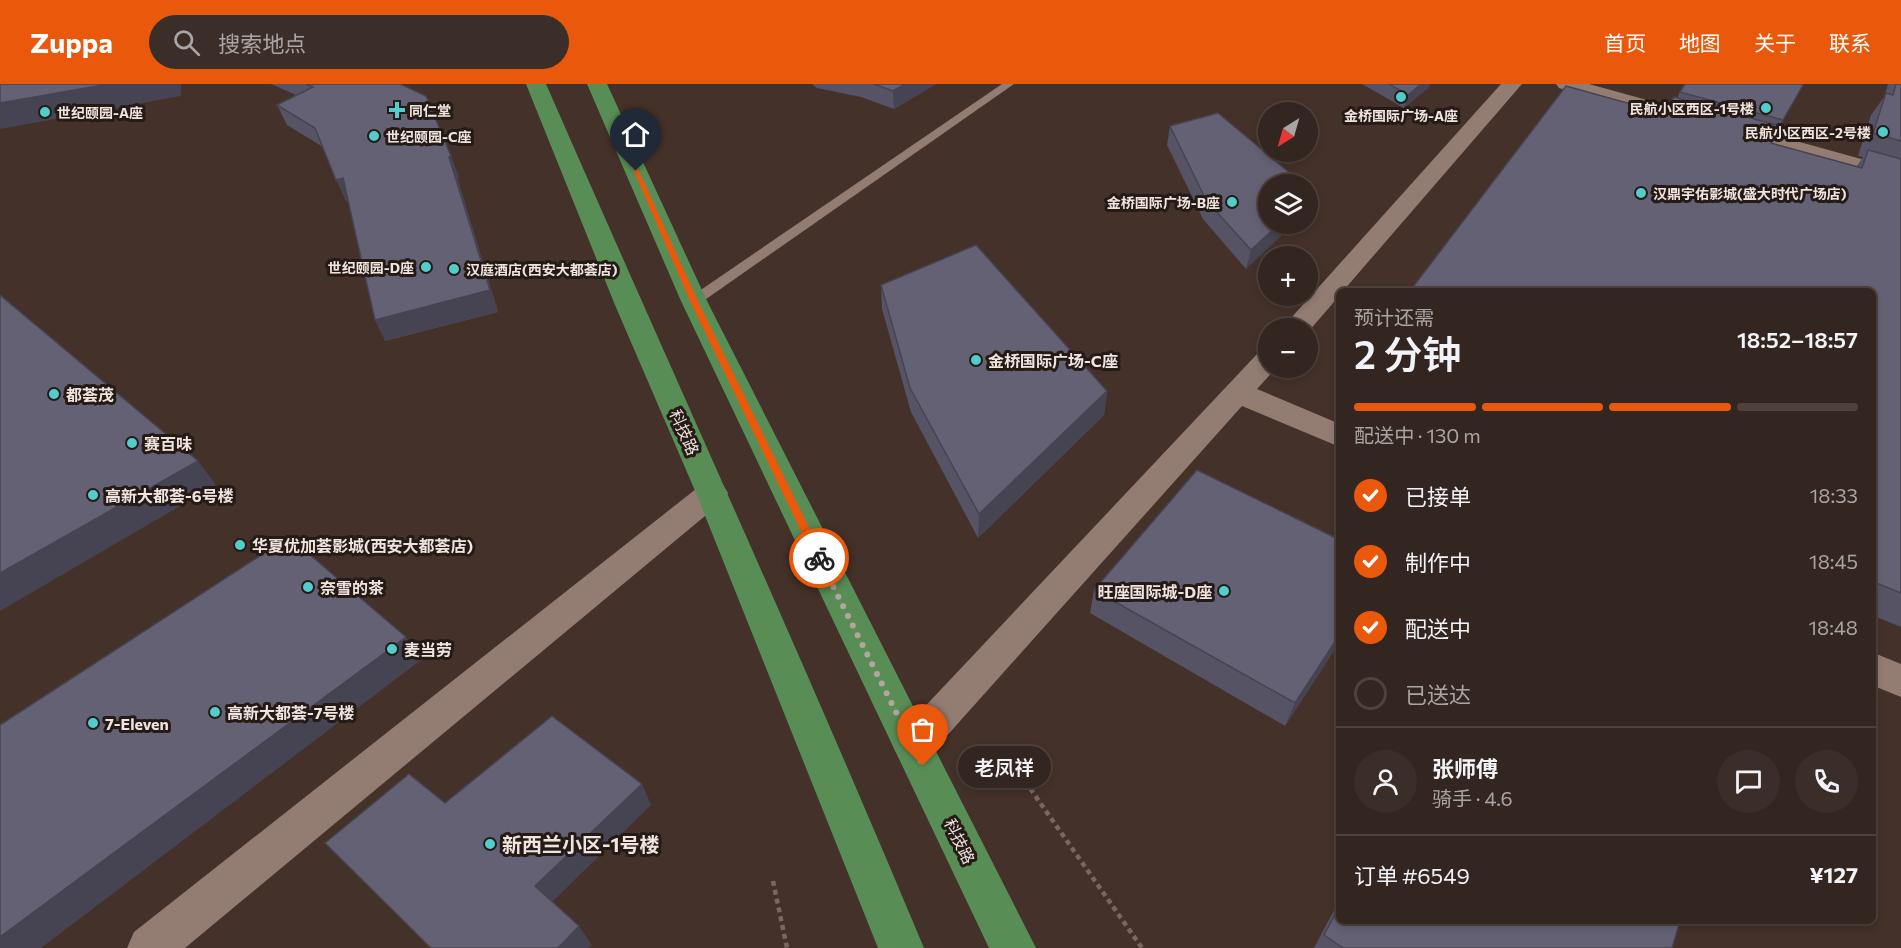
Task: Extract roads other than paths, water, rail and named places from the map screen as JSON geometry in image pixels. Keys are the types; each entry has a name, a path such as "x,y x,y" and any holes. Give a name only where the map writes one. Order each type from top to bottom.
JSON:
{"main road":[{"name":"科技路","path":"536,84 629,305 712,493 902,948"},
{"name":"科技路","path":"597,84 694,301 1013,948"}],"street":[{"path":"1305,318 1512,84"},
{"path":"1566,84 1901,177"},
{"path":"913,746 1258,371"},
{"path":"1239,393 1336,434"},
{"path":"150,948 712,493"},
{"path":"1876,670 1901,681"}],"lane":[{"path":"694,301 1010,84"}],"place":[{"name":"金桥国际广场-A座","path":"1401,97"},
{"name":"民航小区西区-1号楼","path":"1766,108"},
{"name":"同仁堂","path":"397,110"},
{"name":"世纪颐园-A座","path":"45,112"},
{"name":"民航小区西区-2号楼","path":"1883,132"},
{"name":"世纪颐园-C座","path":"374,136"},
{"name":"汉鼎宇佑影城(盛大时代广场店)","path":"1641,193"},
{"name":"金桥国际广场-B座","path":"1232,202"},
{"name":"世纪颐园-D座","path":"426,267"},
{"name":"汉庭酒店(西安大都荟店)","path":"454,269"},
{"name":"金桥国际广场-C座","path":"976,360"},
{"name":"都荟茂","path":"54,394"},
{"name":"赛百味","path":"132,443"},
{"name":"高新大都荟-6号楼","path":"93,495"},
{"name":"华夏优加荟影城(西安大都荟店)","path":"240,545"},
{"name":"奈雪的茶","path":"308,587"},
{"name":"旺座国际城-D座","path":"1224,591"},
{"name":"麦当劳","path":"392,649"},
{"name":"高新大都荟-7号楼","path":"215,712"},
{"name":"7-Eleven","path":"93,723"},
{"name":"老凤祥","path":"923,766"},
{"name":"新西兰小区-1号楼","path":"490,844"}]}
